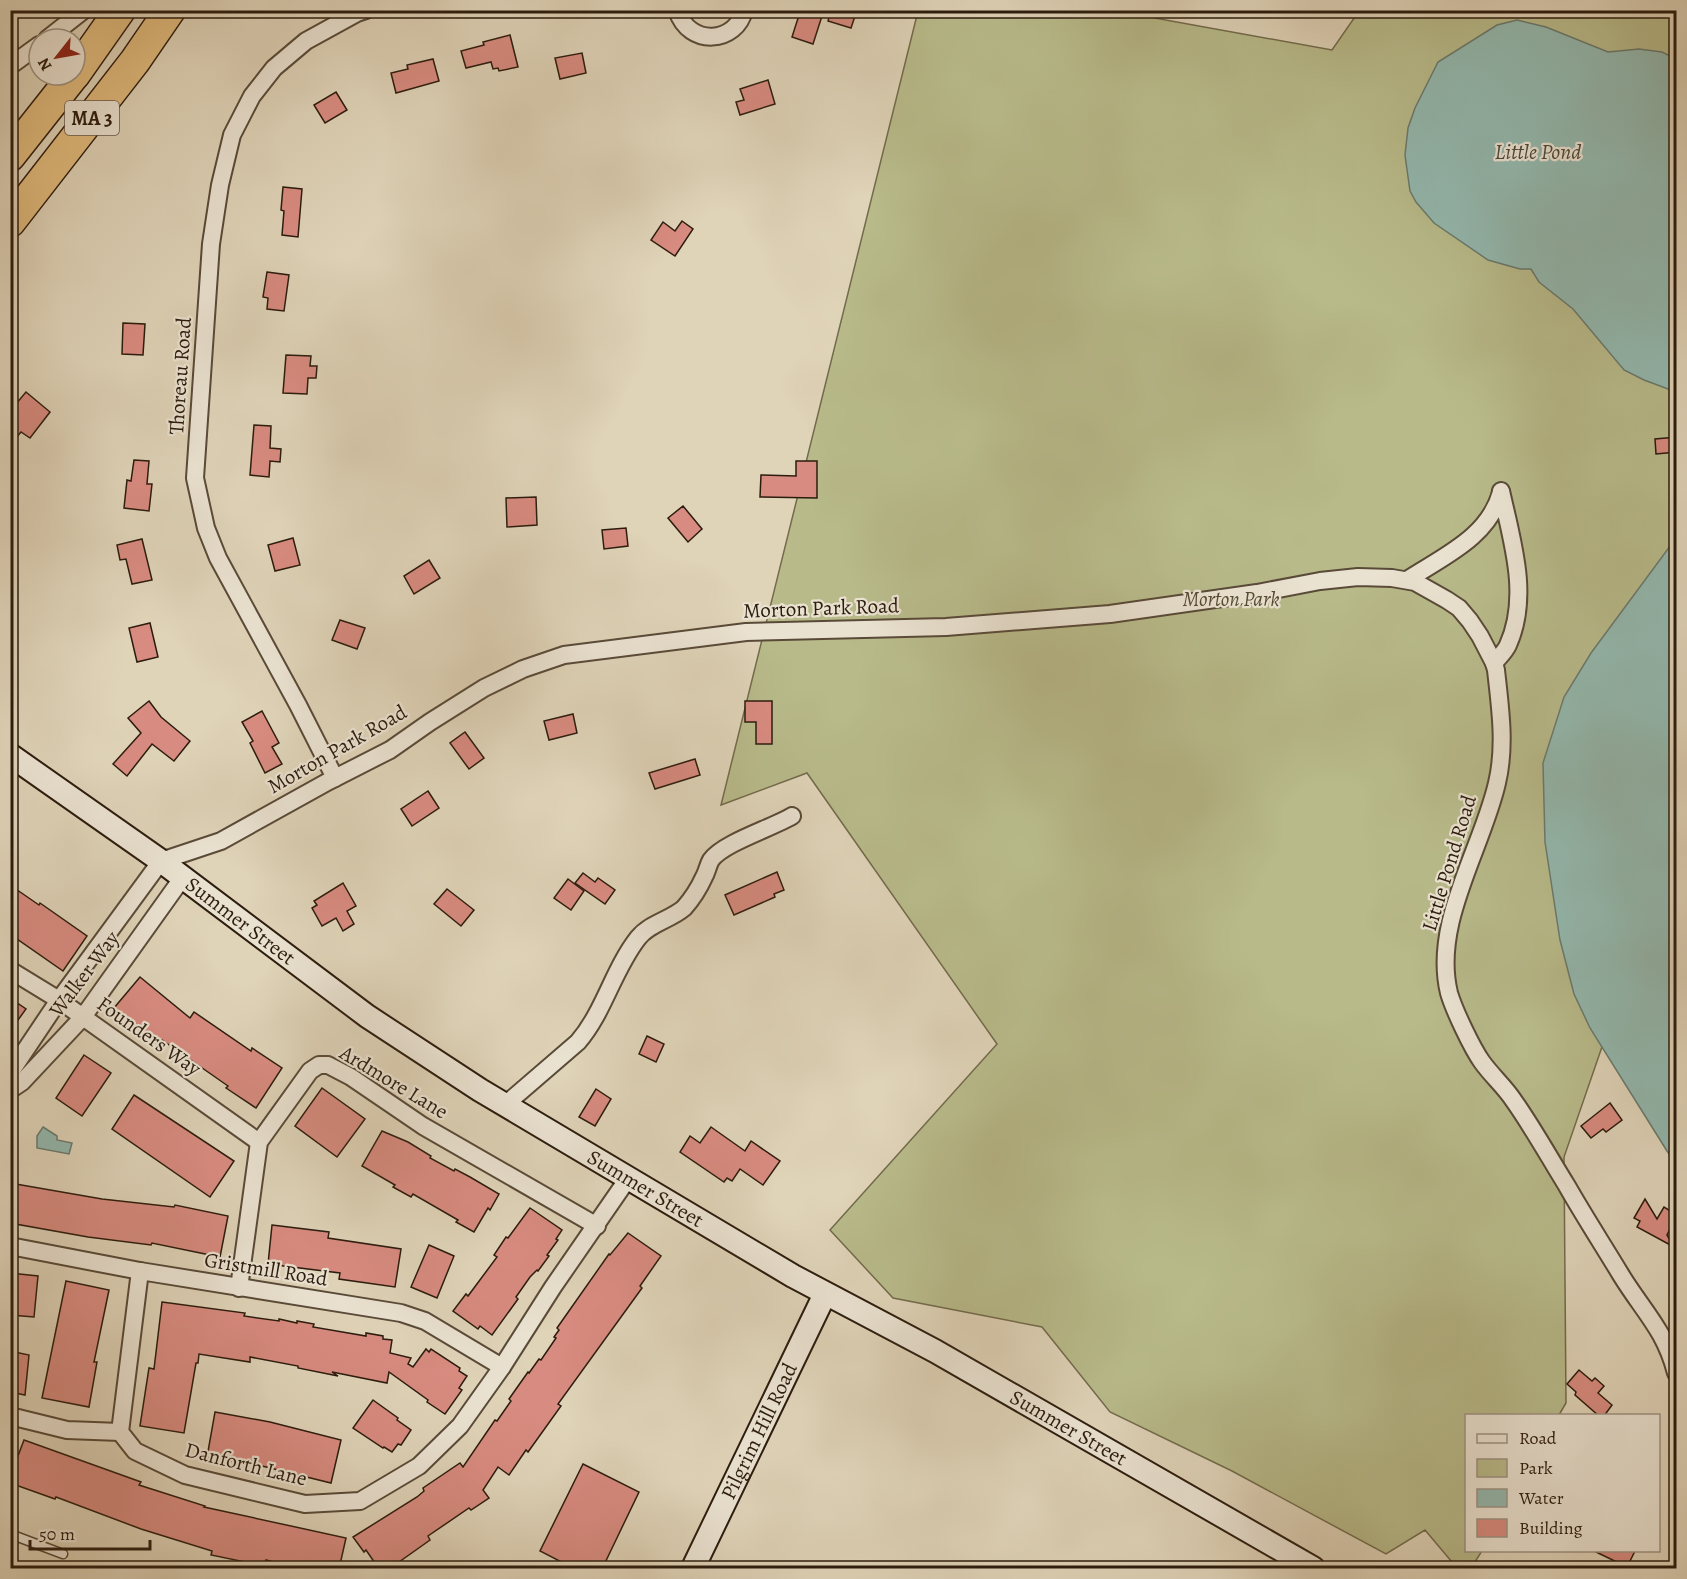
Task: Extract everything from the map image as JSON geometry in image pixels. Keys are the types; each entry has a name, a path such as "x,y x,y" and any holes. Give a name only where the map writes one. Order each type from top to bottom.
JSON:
{"highway":[{"name":"MA 3","path":"87,58 120,10"},
{"name":"MA 3","path":"10,222 135,61 170,10"},
{"name":"MA 3","path":"10,156 65,87"}],"main road":[{"name":"Summer Street","path":"10,755 183,877 367,1016 505,1105 825,1294 935,1351 1313,1569"},
{"name":"Pilgrim Hill Road","path":"693,1569 825,1294"}],"street":[{"path":"62,27 84,10"},
{"name":"Thoreau Road","path":"334,778 298,705 218,558 206,528 195,478 212,244 220,185 232,135 252,96 274,68 306,41 366,10"},
{"path":"677,10 685,27 693,34 708,38 721,35 733,28 742,17 744,10"},
{"path":"10,66 27,54"},
{"path":"1407,580 1478,533 1492,516 1501,491 1520,589 1507,646 1494,663"},
{"name":"Morton Park Road","path":"161,861 221,842 334,778 390,750 484,688 523,669 564,655 746,632 946,627 1110,614 1358,577 1415,582 1459,608 1480,636 1494,663"},
{"name":"Little Pond Road","path":"1494,663 1502,728 1501,762 1497,785 1471,864 1458,894 1450,925 1445,970 1450,994 1482,1062 1504,1086 1531,1124 1624,1279 1656,1324 1671,1353 1677,1373"},
{"path":"505,1105 578,1042 587,1031 620,967 639,937 652,925 682,909 695,895 711,860 724,849 792,816"},
{"name":"Walker Way","path":"10,1073 161,861"},
{"name":"Walker Way","path":"10,1090 22,1082 83,1017 183,877"},
{"name":"Founders Way","path":"10,970 60,1000 259,1142"},
{"name":"Ardmore Lane","path":"239,1288 259,1142 310,1071 319,1065 328,1065 351,1077 423,1126 597,1226"},
{"name":"Danforth Lane","path":"120,1432 135,1451 185,1475 305,1504 360,1501 419,1466 460,1426 629,1178"},
{"name":"Gristmill Road","path":"10,1246 239,1288 401,1313 424,1321 502,1367"},
{"path":"10,1416 67,1430 120,1432 140,1271"},
{"path":"1656,1324 1677,1333"}],"lane":[{"path":"10,1534 63,1554"}],"green space":[{"name":"Morton Park","path":"918,11 1116,11 1332,50 1359,11 1676,11 1676,1107 1604,1041 1564,1157 1566,1403 1560,1414 1465,1414 1465,1552 1481,1552 1471,1568 1457,1568 1425,1530 1386,1554 1232,1471 1110,1412 1042,1327 893,1298 830,1230 997,1044 807,773 721,805"}],"water":[{"name":"Little Pond","path":"1517,20 1546,27 1608,52 1639,49 1662,52 1676,59 1676,392 1624,370 1573,309 1539,282 1531,269 1520,269 1488,260 1434,223 1410,191 1405,155 1408,128 1415,108 1438,62 1497,25"},
{"path":"1676,538 1676,1163 1590,1028 1574,994 1560,940 1545,842 1543,763 1564,697 1591,653"},
{"path":"43,1127 57,1136 57,1140 72,1143 69,1154 37,1148 37,1136"}],"building":[{"path":"831,10 857,10 851,28 828,21"},
{"path":"807,11 822,16 813,44 792,37 800,12 806,14"},
{"path":"510,35 518,67 499,71 498,68 493,69 491,62 466,68 461,51"},
{"path":"582,53 586,73 560,79 555,58"},
{"path":"433,59 439,81 396,93 391,73 408,69 407,65"},
{"path":"768,80 775,104 740,115 736,102 744,100 740,89"},
{"path":"336,92 347,110 325,123 314,105"},
{"path":"283,187 302,189 298,237 282,235"},
{"path":"682,221 693,229 675,256 651,240 663,222 675,231"},
{"path":"267,272 289,275 284,311 267,309 268,298 263,297"},
{"path":"123,323 145,324 143,355 122,354"},
{"path":"286,355 311,356 310,366 317,366 316,378 308,378 307,394 283,393"},
{"path":"26,392 50,412 30,438 21,432 10,445 10,411"},
{"path":"254,425 271,426 270,448 281,449 280,462 270,461 269,477 250,475"},
{"path":"1677,437 1677,452 1656,454 1655,439"},
{"path":"134,460 149,461 147,484 152,484 149,511 124,508 127,480 131,481"},
{"path":"796,461 817,461 817,498 760,497 761,475 796,476"},
{"path":"536,497 537,525 507,527 506,498"},
{"path":"683,506 702,529 688,542 668,518"},
{"path":"626,528 628,546 604,549 602,530"},
{"path":"293,538 300,565 275,571 268,545"},
{"path":"142,539 152,580 132,584 126,559 120,560 117,545"},
{"path":"429,560 440,578 414,594 404,576"},
{"path":"340,620 365,628 357,649 332,640"},
{"path":"150,623 158,657 137,662 129,628"},
{"path":"149,701 161,717 190,741 174,761 152,744 127,776 113,764 141,733 128,718"},
{"path":"745,701 772,701 772,744 756,744 756,722 745,722"},
{"path":"262,711 279,743 272,747 282,764 265,773 250,743 253,741 242,722"},
{"path":"573,714 577,733 549,740 544,721"},
{"path":"465,732 484,758 469,769 450,743"},
{"path":"695,759 700,775 655,789 649,773"},
{"path":"428,791 439,808 412,826 401,809"},
{"path":"777,872 784,890 774,894 775,897 734,915 725,895"},
{"path":"583,873 595,882 598,878 615,890 605,904 575,883"},
{"path":"568,879 584,891 571,910 554,898"},
{"path":"343,883 356,906 347,911 354,924 343,931 336,918 322,926 312,908 317,905 314,901"},
{"path":"10,885 87,936 63,971 10,934"},
{"path":"447,889 474,910 461,926 434,904"},
{"path":"140,977 190,1018 194,1012 251,1051 252,1048 282,1068 256,1108 162,1040 158,1045 114,1008"},
{"path":"10,998 26,1009 10,1031"},
{"path":"647,1036 664,1044 656,1062 639,1054"},
{"path":"84,1055 111,1073 82,1116 56,1098"},
{"path":"322,1088 365,1119 337,1157 295,1126"},
{"path":"596,1089 611,1099 595,1126 579,1117"},
{"path":"134,1095 234,1161 210,1197 112,1129"},
{"path":"1610,1103 1622,1120 1606,1132 1603,1129 1591,1138 1581,1126"},
{"path":"711,1127 745,1151 751,1141 780,1161 763,1185 740,1169 732,1181 727,1178 724,1182 680,1152 690,1136 700,1143"},
{"path":"382,1131 408,1142 431,1156 430,1158 454,1171 455,1169 499,1194 474,1232 413,1194 411,1197 393,1187 395,1185 362,1166"},
{"path":"10,1183 102,1199 174,1207 175,1205 228,1216 220,1257 152,1243 151,1245 88,1237 10,1223"},
{"path":"1645,1199 1657,1219 1664,1207 1677,1215 1667,1235 1674,1247 1637,1227 1640,1221 1634,1218"},
{"path":"530,1208 562,1230 547,1255 549,1256 538,1271 530,1277 516,1297 518,1299 492,1335 480,1326 478,1329 453,1311 466,1294 468,1296 497,1257 494,1255 506,1237 508,1238"},
{"path":"272,1225 329,1232 328,1238 401,1249 395,1287 339,1279 340,1273 268,1264"},
{"path":"628,1233 661,1256 640,1286 642,1288 558,1404 561,1406 528,1452 526,1450 509,1475 498,1467 483,1490 489,1498 471,1510 469,1508 428,1536 430,1540 389,1569 379,1569 366,1550 364,1552 353,1537 417,1497 424,1491 423,1488 460,1463 463,1467 511,1401 509,1399 528,1372 539,1359 541,1360 556,1338 554,1337 559,1330 557,1328 609,1254"},
{"path":"429,1245 454,1256 437,1298 411,1287"},
{"path":"10,1273 38,1276 34,1317 10,1315"},
{"path":"66,1281 109,1290 94,1362 97,1362 89,1407 42,1398"},
{"path":"162,1302 245,1313 244,1316 279,1321 279,1319 297,1323 297,1321 314,1324 313,1327 366,1336 366,1333 383,1336 383,1339 392,1340 390,1353 411,1358 408,1364 413,1367 426,1349 429,1352 431,1349 460,1368 459,1371 467,1376 459,1388 462,1390 445,1414 389,1372 387,1383 332,1372 338,1376 250,1357 250,1362 199,1354 184,1433 140,1426 149,1368 154,1369"},
{"path":"10,1351 29,1355 25,1395 10,1392"},
{"path":"1579,1370 1592,1381 1595,1378 1604,1386 1598,1393 1612,1405 1605,1414 1597,1414 1575,1395 1576,1392 1567,1384"},
{"path":"373,1400 411,1430 401,1445 398,1444 392,1452 353,1428"},
{"path":"215,1412 270,1422 341,1440 331,1483 262,1466 207,1457"},
{"path":"24,1440 141,1482 139,1485 204,1507 346,1538 339,1569 301,1569 266,1560 265,1566 211,1555 212,1551 141,1529 56,1497 55,1499 10,1483 10,1477"},
{"path":"583,1464 639,1492 602,1569 575,1569 540,1551"},
{"path":"1596,1552 1634,1552 1627,1567"}]}
